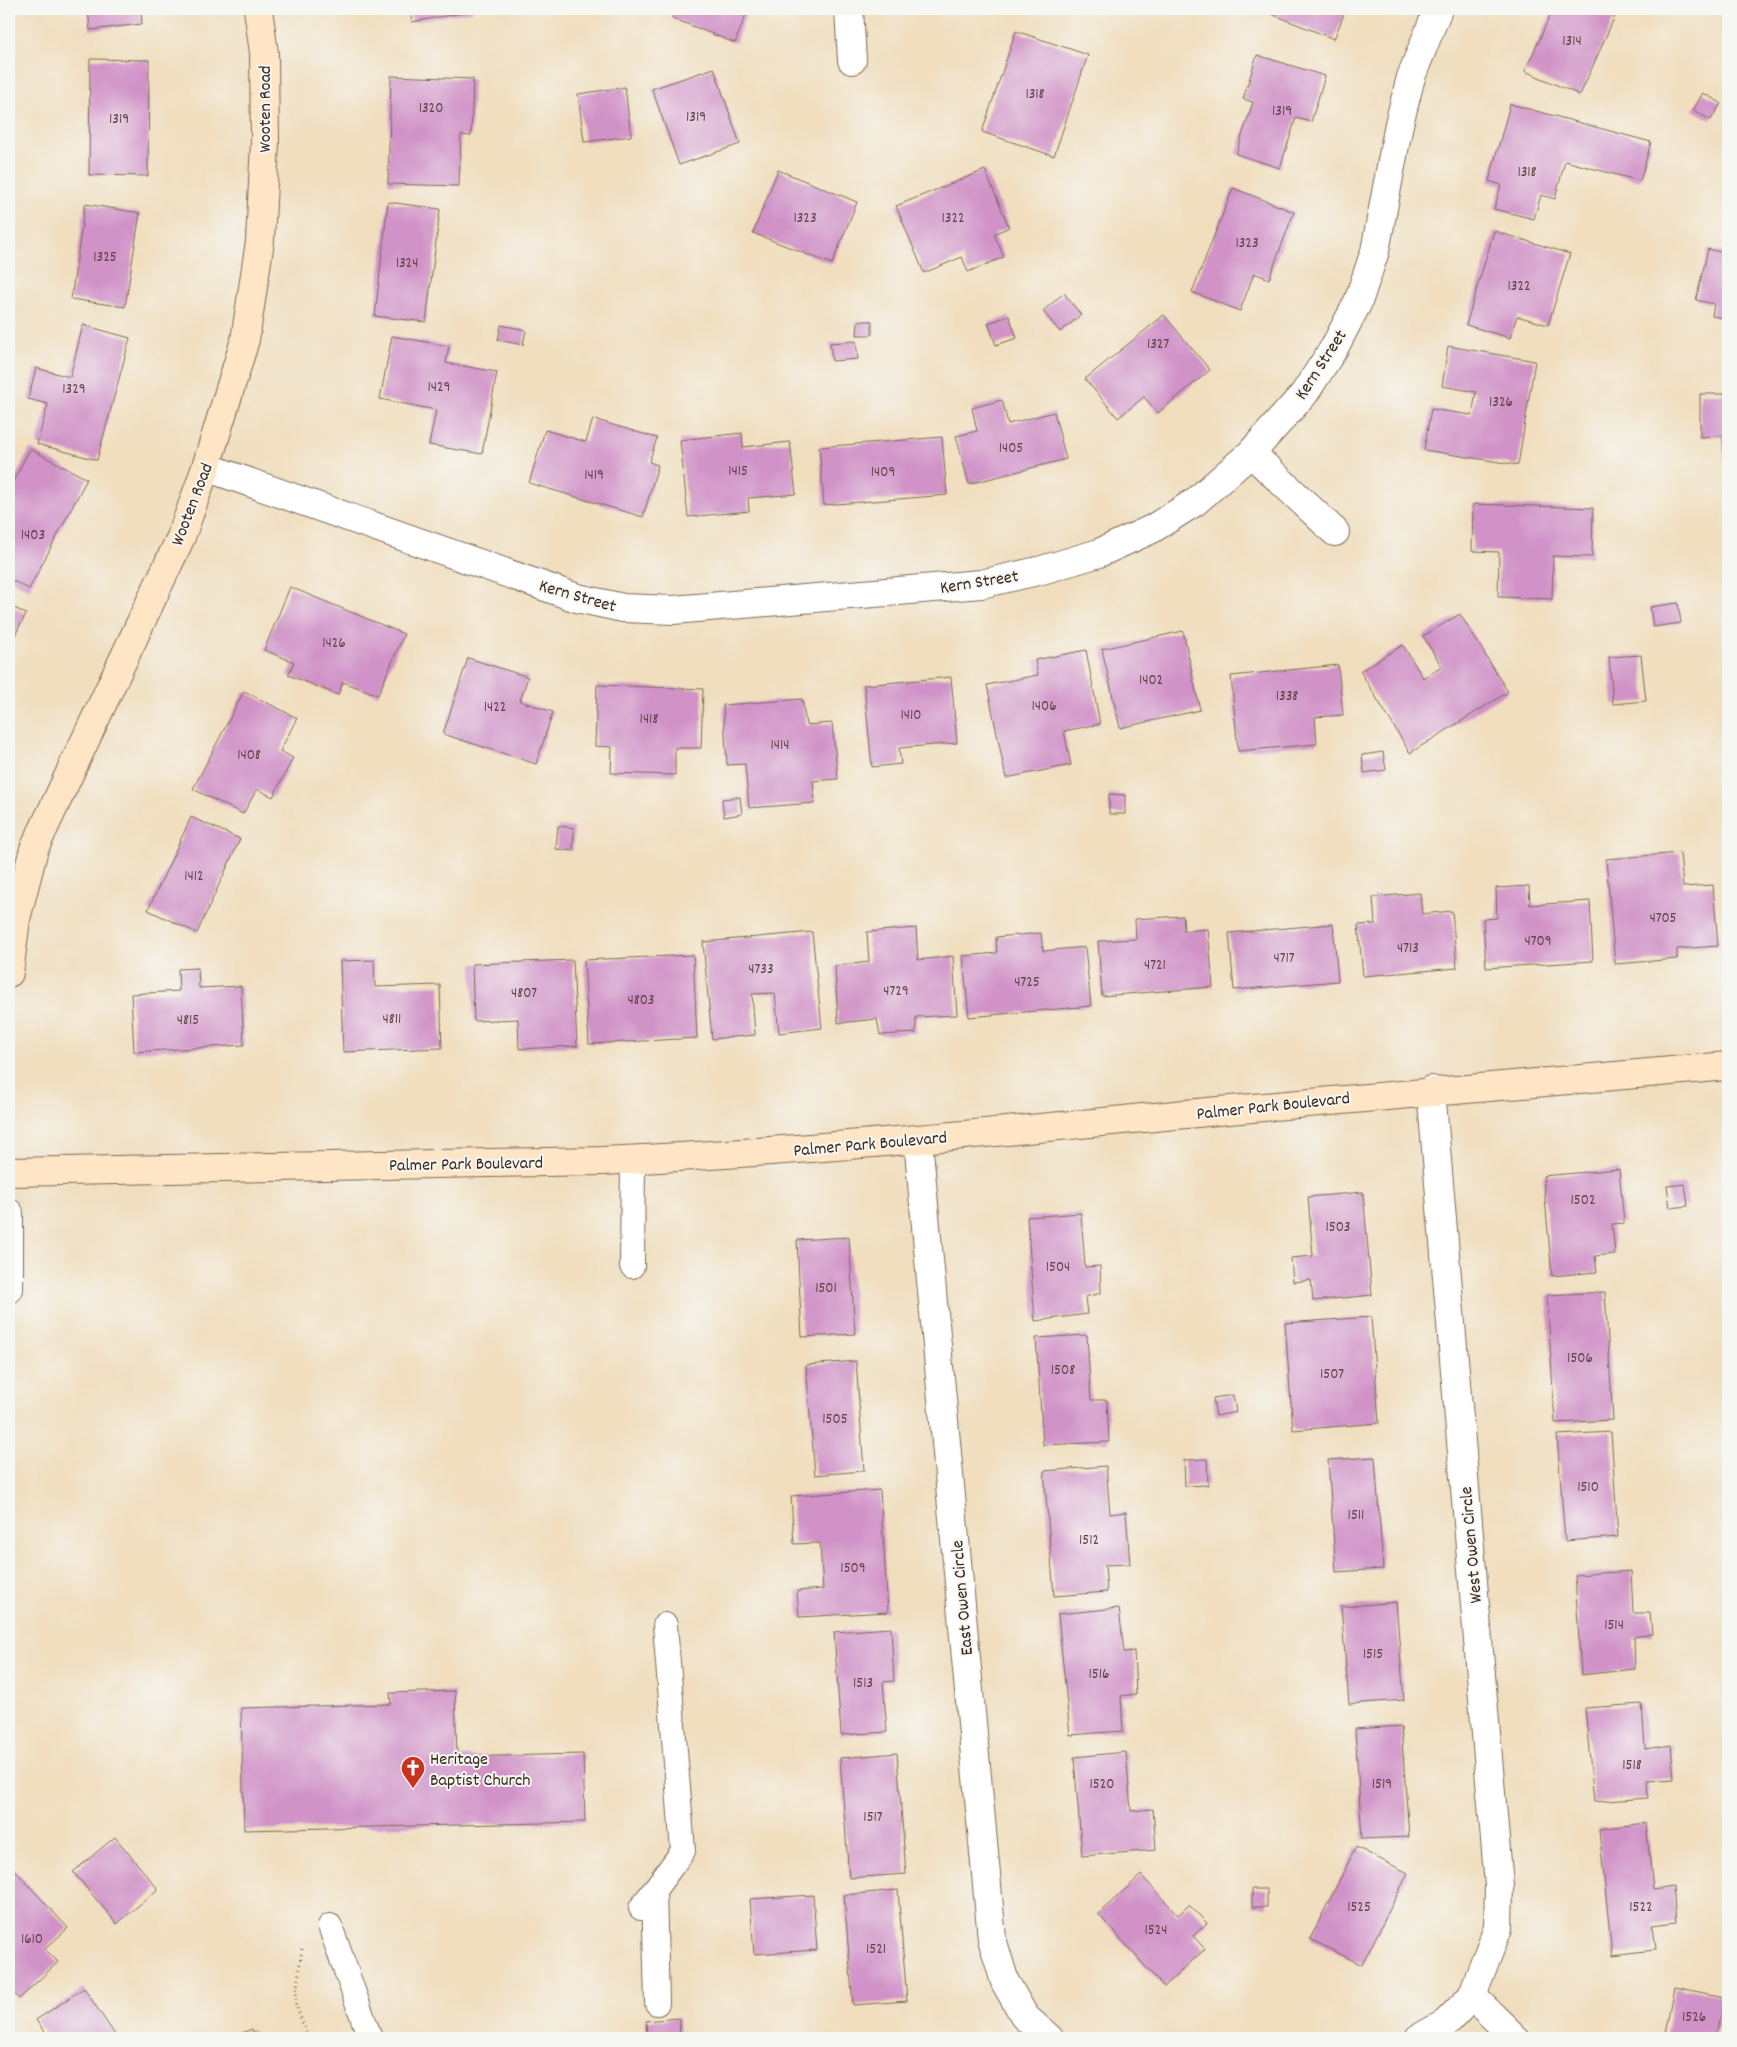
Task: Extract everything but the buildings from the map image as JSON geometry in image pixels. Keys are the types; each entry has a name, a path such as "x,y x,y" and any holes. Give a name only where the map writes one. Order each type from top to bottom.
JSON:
{"main road":[{"name":"Wooten Road","path":"9,973 16,919 34,849 181,537 206,467 245,340 260,241 265,143 264,53 258,9"},
{"name":"Palmer Park Boulevard","path":"9,1172 689,1158 918,1140 1431,1090 1728,1066"}],"street":[{"path":"849,9 852,60"},
{"name":"Kern Street","path":"206,467 577,598 623,608 673,610 981,584 1042,570 1099,553 1152,529 1195,502 1250,453 1304,394 1334,348 1358,302 1375,251 1411,78 1438,9"},
{"path":"1250,453 1335,532"},
{"name":"West Owen Circle","path":"1419,2038 1446,2024 1472,1996 1498,1928 1499,1886 1431,1090"},
{"name":"East Owen Circle","path":"918,1140 992,1939 1009,1989 1025,2018 1049,2038"},
{"path":"9,1212 9,1289"},
{"path":"1472,1996 1515,2038"}],"lane":[{"path":"632,1266 633,1160"},
{"path":"657,2003 648,1899 683,1851 665,1625"},
{"path":"330,1926 370,2038"}],"path":[{"path":"302,1946 295,2002 308,2038"}],"place":[{"name":"Heritage Baptist Church","path":"413,1789"}]}
